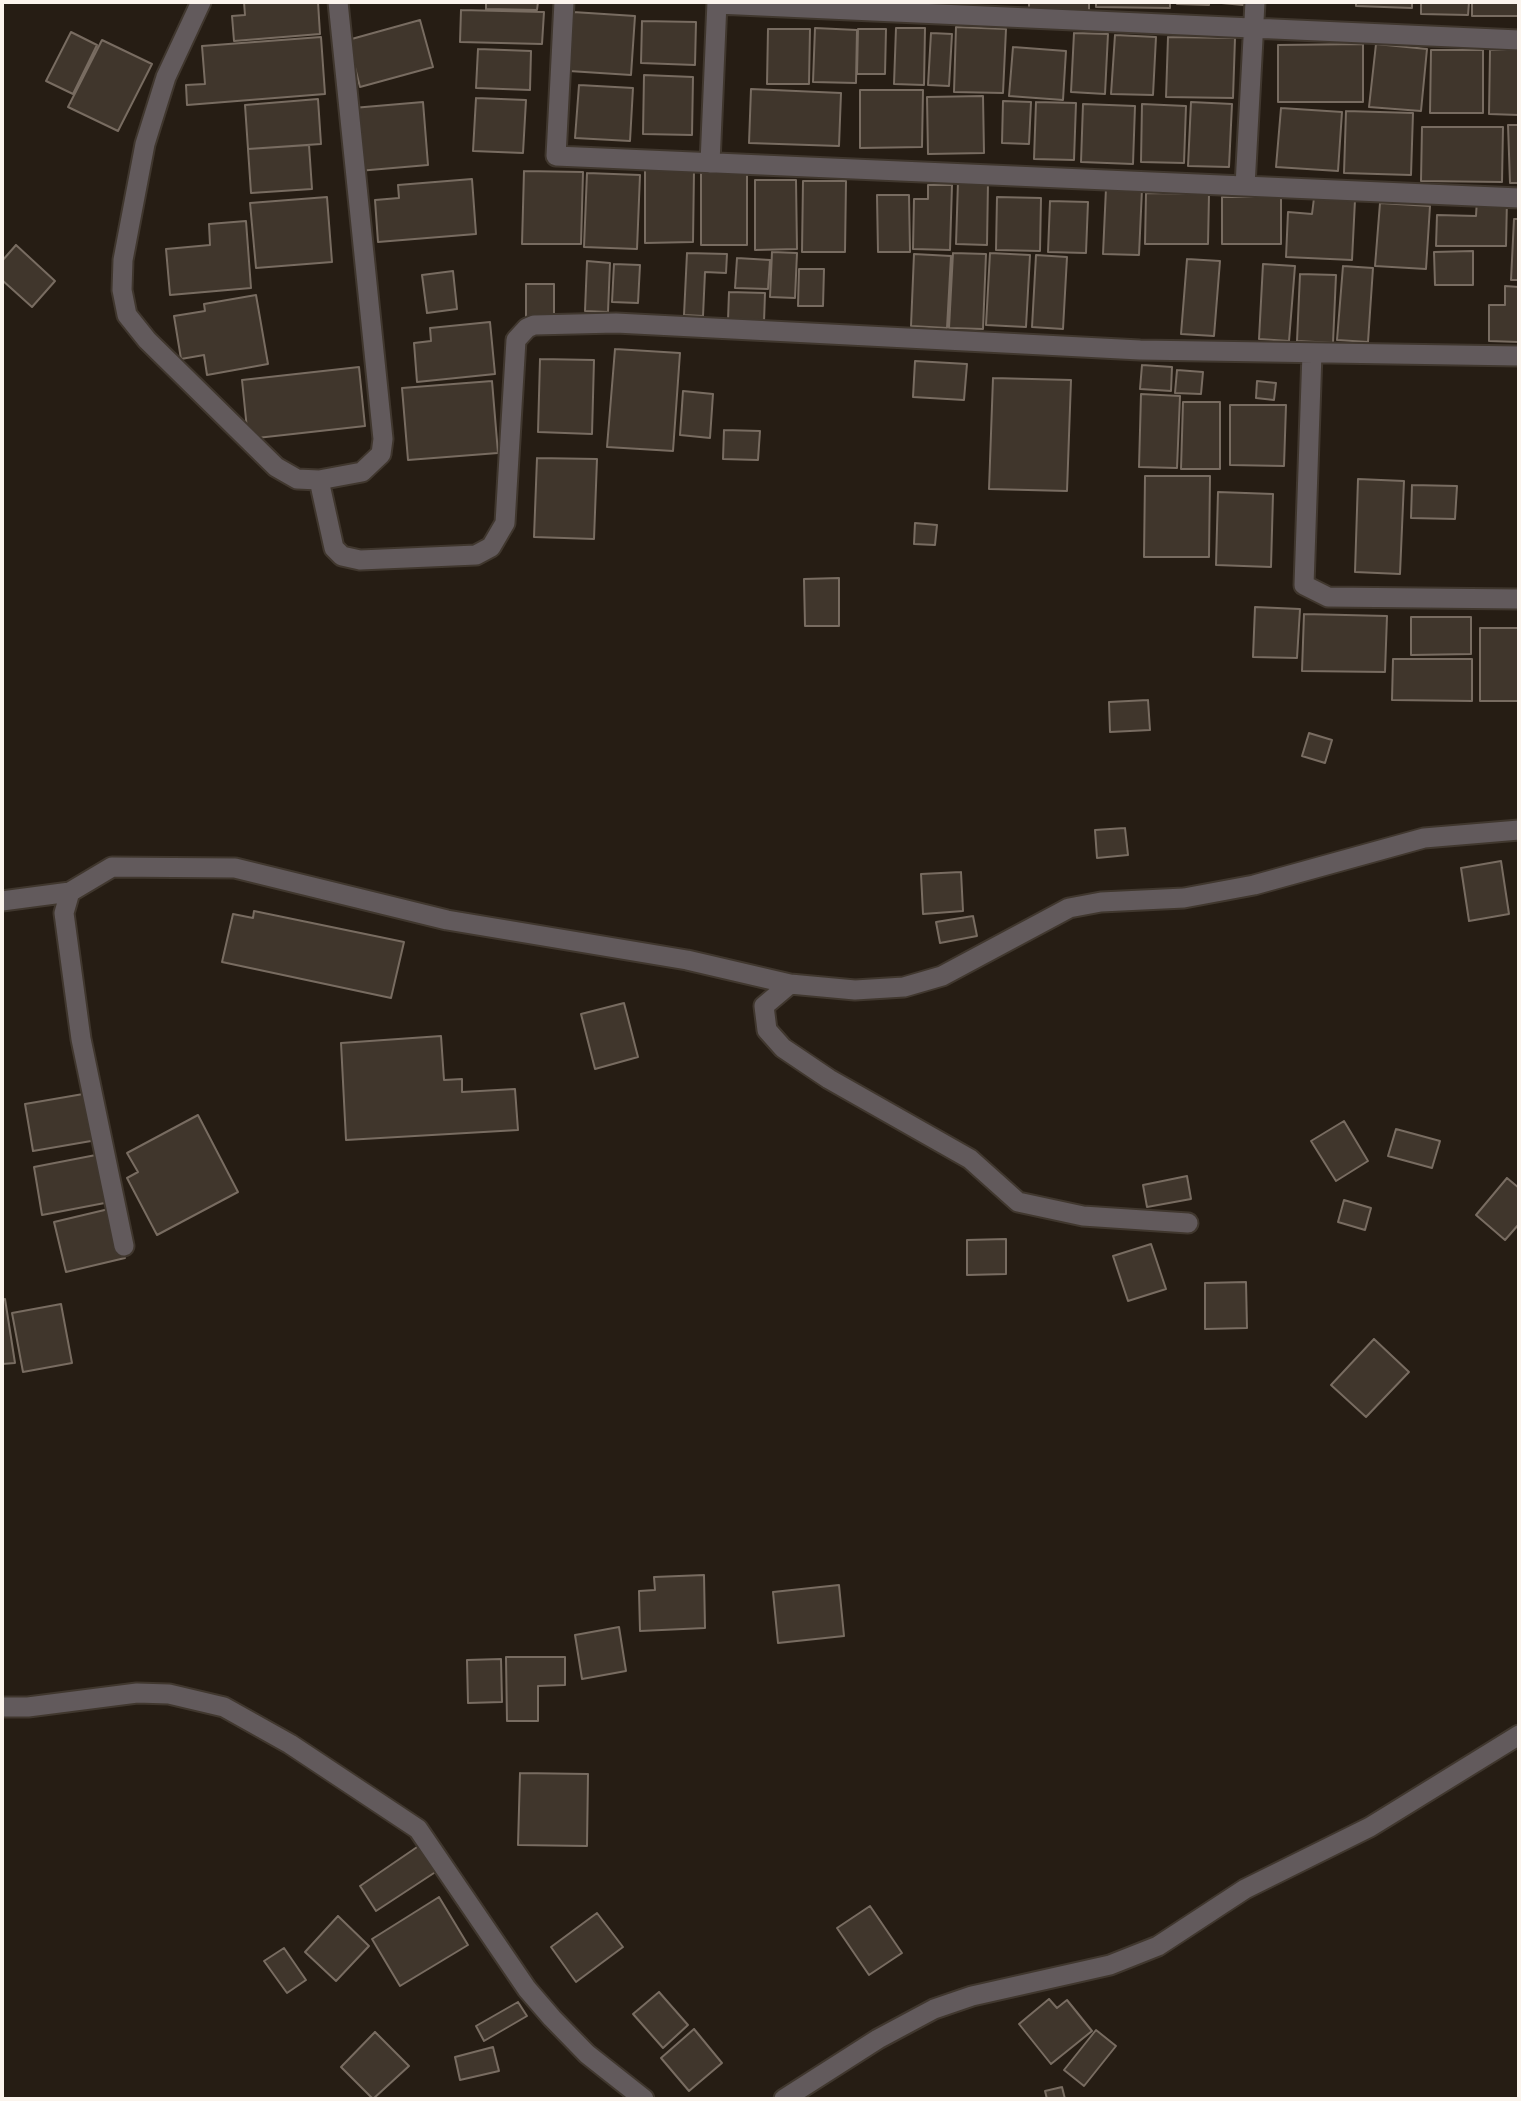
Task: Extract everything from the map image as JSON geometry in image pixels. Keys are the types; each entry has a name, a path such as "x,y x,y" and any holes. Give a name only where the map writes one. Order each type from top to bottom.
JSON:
{"street":[{"path":"201,2 166,77 145,144 123,260 122,290 127,315 147,340 276,467 297,480 319,480 362,472 381,454 383,439 338,2"},
{"path":"564,2 556,156 1519,198"},
{"path":"1245,186 1255,2"},
{"path":"710,163 717,3 1519,40"},
{"path":"319,480 334,548 342,556 360,560 476,555 491,547 505,523 516,340 527,328 534,325 616,323 1140,350 1519,356"},
{"path":"1312,353 1304,585 1328,597 1519,599"},
{"path":"2,901 70,892 112,867 235,868 447,920 687,960 790,984 855,990 904,987 942,976 1069,908 1101,902 1184,898 1254,886 1424,838 1519,830"},
{"path":"70,892 64,913 69,971 124,1246"},
{"path":"790,984 764,1006 767,1030 783,1048 829,1079 970,1159 1017,1202 1083,1216 1188,1223"},
{"path":"2,1707 28,1707 136,1693 169,1693 224,1707 290,1744 418,1829 443,1861 527,1989 587,2054 644,2099"},
{"path":"783,2099 878,2039 934,2009 972,1996 1110,1965 1158,1946 1245,1889 1370,1827 1519,1735"}],"building":[{"path":"244,2 318,2 320,34 234,41 232,16 245,15"},
{"path":"486,2 538,2 537,10 486,9"},
{"path":"1029,2 1089,2 1089,13 1029,10"},
{"path":"1096,2 1170,2 1170,8 1096,7"},
{"path":"1209,2 1209,5 1177,4"},
{"path":"1211,2 1244,2 1243,5"},
{"path":"1356,2 1412,2 1412,8 1356,6"},
{"path":"1421,2 1469,2 1468,15 1421,14"},
{"path":"1472,2 1519,2 1519,16 1472,16"},
{"path":"461,10 544,12 542,44 460,42"},
{"path":"573,12 635,16 631,75 569,71"},
{"path":"420,20 433,67 360,87 348,40"},
{"path":"642,21 696,22 695,65 641,63"},
{"path":"956,27 1006,29 1003,93 954,92"},
{"path":"815,28 857,30 856,83 813,82"},
{"path":"896,28 925,28 924,85 894,84"},
{"path":"768,29 810,29 809,84 767,84"},
{"path":"858,29 886,29 885,74 857,74"},
{"path":"71,32 97,45 73,94 46,81"},
{"path":"931,33 952,34 949,86 928,85"},
{"path":"1074,33 1108,34 1105,94 1071,92"},
{"path":"1115,35 1156,37 1153,95 1111,94"},
{"path":"321,37 325,94 187,105 186,85 205,84 202,46"},
{"path":"1168,37 1235,38 1233,98 1166,97"},
{"path":"102,40 152,64 118,131 68,107"},
{"path":"1363,44 1363,102 1278,102 1278,45"},
{"path":"1376,44 1427,49 1421,111 1369,107"},
{"path":"1013,47 1066,51 1063,100 1009,96"},
{"path":"478,49 531,51 530,90 476,88"},
{"path":"1431,50 1483,50 1483,113 1430,113"},
{"path":"1490,50 1519,50 1519,115 1489,114"},
{"path":"644,75 693,77 692,135 643,134"},
{"path":"579,85 633,88 630,141 575,138"},
{"path":"751,89 841,93 839,146 749,143"},
{"path":"860,90 923,90 922,147 860,148"},
{"path":"983,96 984,153 928,154 927,97"},
{"path":"476,98 526,100 523,153 473,151"},
{"path":"318,99 321,144 248,149 245,105"},
{"path":"1003,101 1031,102 1029,144 1002,143"},
{"path":"423,102 428,165 358,171 353,108"},
{"path":"1036,102 1076,103 1074,160 1034,159"},
{"path":"1191,102 1232,104 1229,167 1188,166"},
{"path":"1083,104 1135,106 1133,164 1081,162"},
{"path":"1142,104 1186,106 1184,163 1141,162"},
{"path":"1281,108 1342,112 1338,171 1276,167"},
{"path":"1346,111 1413,113 1411,175 1344,173"},
{"path":"1508,125 1519,125 1519,183 1510,183"},
{"path":"1422,127 1503,127 1502,182 1421,181"},
{"path":"309,145 312,189 251,193 248,149"},
{"path":"645,170 694,170 693,242 645,243"},
{"path":"524,171 583,172 581,244 522,244"},
{"path":"587,173 640,175 637,249 584,247"},
{"path":"701,173 747,173 747,245 701,245"},
{"path":"472,179 476,234 378,242 375,200 399,198 398,185"},
{"path":"755,180 796,180 797,249 755,250"},
{"path":"803,181 846,181 845,252 802,252"},
{"path":"958,181 988,182 987,245 956,244"},
{"path":"928,185 952,185 950,250 913,249 914,199 928,199"},
{"path":"1106,188 1142,189 1139,255 1103,254"},
{"path":"1146,193 1209,194 1208,244 1145,244"},
{"path":"877,195 909,195 910,252 878,252"},
{"path":"327,197 332,262 256,268 250,203"},
{"path":"997,197 1041,198 1040,251 996,250"},
{"path":"1222,197 1281,197 1281,244 1222,244"},
{"path":"1314,198 1355,200 1352,260 1286,257 1288,212 1312,214"},
{"path":"1477,199 1507,199 1506,246 1436,246 1437,215 1476,216"},
{"path":"1050,201 1088,202 1086,253 1048,252"},
{"path":"1380,203 1430,206 1426,269 1375,266"},
{"path":"1514,219 1519,219 1519,280 1511,280"},
{"path":"246,221 251,288 170,295 166,249 210,245 209,224"},
{"path":"16,245 55,281 32,307 2,280 2,261"},
{"path":"1473,251 1473,285 1435,285 1434,252"},
{"path":"772,252 797,253 795,298 770,297"},
{"path":"687,253 727,254 726,273 705,272 703,316 684,315"},
{"path":"953,253 986,254 983,329 949,328"},
{"path":"990,253 1030,255 1026,327 986,325"},
{"path":"914,254 951,256 947,328 911,326"},
{"path":"1036,255 1067,257 1063,329 1032,327"},
{"path":"737,258 770,260 768,289 735,288"},
{"path":"1187,259 1220,261 1214,336 1181,334"},
{"path":"587,261 610,263 608,312 585,311"},
{"path":"614,264 640,265 638,303 612,302"},
{"path":"1263,264 1295,266 1289,341 1259,339"},
{"path":"1343,266 1373,268 1368,342 1337,340"},
{"path":"799,269 824,269 823,306 798,306"},
{"path":"453,271 457,309 427,313 422,275"},
{"path":"1300,274 1336,275 1333,343 1297,341"},
{"path":"526,284 554,284 554,318 526,318"},
{"path":"1505,286 1519,287 1519,342 1489,341 1489,305 1505,305"},
{"path":"729,292 765,293 764,322 728,320"},
{"path":"256,295 268,364 207,375 204,355 181,359 174,316 205,311 204,304"},
{"path":"490,322 495,374 417,382 414,343 431,341 430,328"},
{"path":"615,349 680,353 673,451 607,447"},
{"path":"540,359 594,360 592,434 538,432"},
{"path":"915,361 967,364 964,400 913,397"},
{"path":"1142,365 1172,367 1171,391 1140,389"},
{"path":"359,367 365,426 248,439 242,380"},
{"path":"1177,370 1203,372 1201,394 1175,393"},
{"path":"993,378 1071,380 1067,491 989,489"},
{"path":"492,381 498,453 408,460 402,388"},
{"path":"1257,381 1276,383 1274,400 1256,398"},
{"path":"683,391 713,394 710,438 680,435"},
{"path":"1141,394 1180,396 1177,468 1139,467"},
{"path":"1183,402 1220,402 1220,469 1181,469"},
{"path":"1230,405 1286,405 1284,466 1230,465"},
{"path":"724,430 760,431 758,460 723,459"},
{"path":"537,458 597,459 594,539 534,537"},
{"path":"1145,476 1210,476 1209,557 1144,557"},
{"path":"1358,479 1404,481 1400,574 1355,572"},
{"path":"1412,485 1457,486 1455,519 1411,518"},
{"path":"1218,492 1273,494 1271,567 1216,565"},
{"path":"915,523 937,525 935,545 914,544"},
{"path":"839,578 839,626 805,626 804,579"},
{"path":"1255,607 1300,609 1297,658 1253,657"},
{"path":"1304,614 1387,616 1385,672 1302,671"},
{"path":"1411,617 1471,617 1471,654 1411,655"},
{"path":"1480,628 1519,628 1519,701 1480,701"},
{"path":"1393,659 1472,659 1472,701 1392,700"},
{"path":"1148,700 1150,730 1110,732 1109,702"},
{"path":"1309,733 1332,740 1325,763 1302,756"},
{"path":"1125,828 1128,855 1097,858 1095,830"},
{"path":"1501,861 1509,914 1469,921 1461,868"},
{"path":"961,872 963,911 923,914 921,874"},
{"path":"254,911 404,942 391,998 222,962 233,914 253,918"},
{"path":"973,916 977,936 940,943 936,922"},
{"path":"624,1003 638,1057 595,1069 581,1014"},
{"path":"441,1036 444,1080 462,1079 462,1092 515,1089 518,1130 346,1140 341,1043"},
{"path":"89,1093 97,1140 33,1151 25,1104"},
{"path":"198,1115 238,1192 157,1235 127,1178 138,1172 127,1153"},
{"path":"1344,1121 1368,1161 1336,1181 1311,1141"},
{"path":"1396,1129 1440,1141 1432,1168 1388,1156"},
{"path":"101,1154 110,1202 42,1215 34,1167"},
{"path":"1187,1176 1191,1199 1147,1207 1143,1185"},
{"path":"1507,1178 1519,1188 1519,1224 1505,1240 1476,1215"},
{"path":"1344,1200 1371,1208 1365,1230 1338,1222"},
{"path":"113,1208 125,1258 66,1272 54,1222"},
{"path":"1006,1239 1006,1274 967,1275 967,1240"},
{"path":"1151,1244 1166,1289 1128,1301 1113,1256"},
{"path":"1246,1282 1247,1328 1205,1329 1205,1283"},
{"path":"5,1299 15,1363 2,1364 2,1300"},
{"path":"61,1304 72,1363 23,1372 12,1313"},
{"path":"1374,1339 1409,1372 1366,1417 1331,1385"},
{"path":"704,1575 705,1628 640,1631 639,1591 655,1590 654,1577"},
{"path":"839,1585 844,1636 778,1643 773,1592"},
{"path":"619,1627 626,1671 582,1679 575,1635"},
{"path":"506,1657 565,1657 565,1685 538,1686 538,1721 507,1721"},
{"path":"501,1659 502,1702 468,1703 467,1660"},
{"path":"520,1773 588,1774 587,1846 518,1845"},
{"path":"420,1845 437,1871 376,1911 360,1886"},
{"path":"439,1897 468,1945 400,1986 372,1939"},
{"path":"870,1906 902,1953 869,1975 837,1928"},
{"path":"597,1913 623,1947 576,1982 551,1947"},
{"path":"338,1916 369,1946 336,1981 305,1952"},
{"path":"284,1948 306,1980 287,1993 264,1961"},
{"path":"659,1992 688,2025 663,2048 633,2014"},
{"path":"1049,1999 1057,2008 1067,2000 1092,2031 1051,2064 1019,2024"},
{"path":"518,2002 527,2016 484,2041 476,2026"},
{"path":"694,2029 722,2063 689,2091 661,2058"},
{"path":"1096,2030 1116,2046 1084,2086 1064,2070"},
{"path":"375,2032 409,2066 373,2099 341,2067"},
{"path":"493,2047 499,2071 460,2080 455,2057"},
{"path":"1062,2087 1065,2099 1047,2099 1045,2091"}]}
